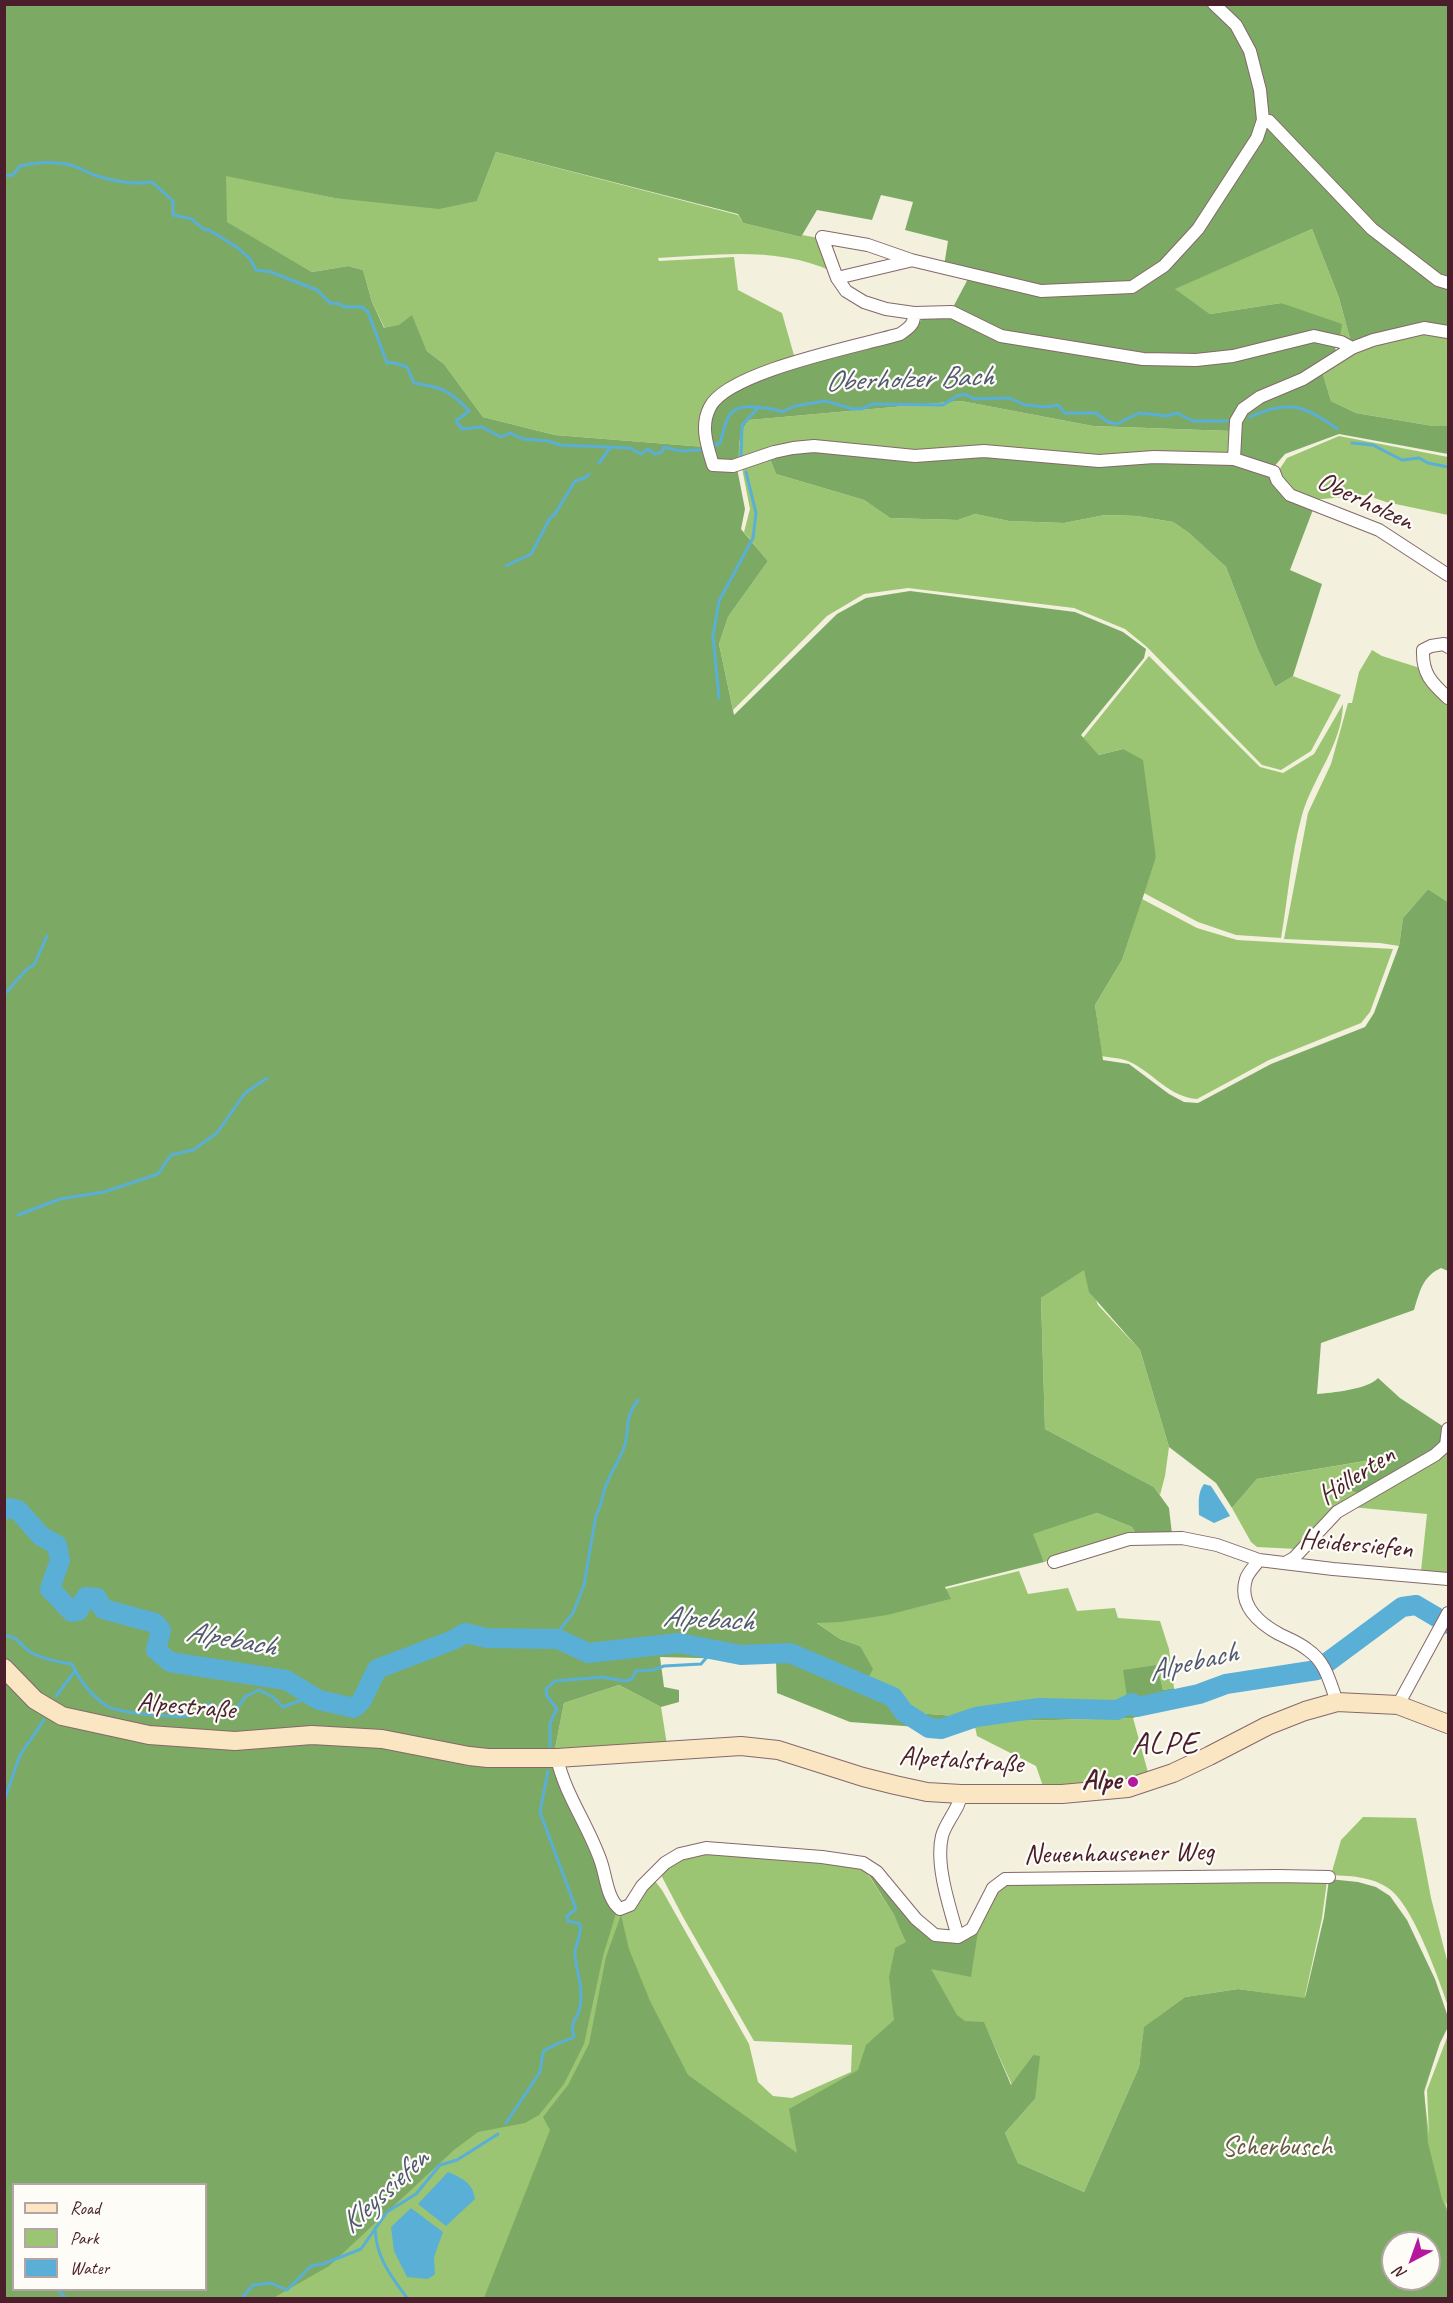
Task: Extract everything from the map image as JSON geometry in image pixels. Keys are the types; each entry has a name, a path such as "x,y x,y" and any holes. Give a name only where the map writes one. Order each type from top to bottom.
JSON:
{"main road":[{"name":"Alpestraße","path":"4,1668 35,1700 62,1716 149,1735 235,1741 312,1735 382,1739"},
{"name":"Alpetalstraße","path":"382,1739 469,1756 558,1758 741,1746 778,1750 863,1778 927,1792 1062,1794 1128,1788 1173,1773 1286,1718 1337,1702 1398,1705 1449,1724"}],"street":[{"path":"1214,4 1236,25 1250,51 1260,90 1263,120 1257,138 1198,229 1164,266 1132,287 1041,291 911,260 868,245 822,237 837,278 846,291 864,302 914,317 952,312 1001,336 1143,359 1196,360 1233,356 1314,336 1341,342 1352,348"},
{"path":"1263,120 1269,121 1372,229 1438,280 1449,283"},
{"path":"837,278 911,260"},
{"path":"914,317 910,328 900,334 774,368 727,389 710,406 704,433 713,465 733,466 774,452 814,446 915,456 984,451 1099,461 1154,457 1234,459 1236,420 1243,409 1260,397 1303,379 1352,348 1373,340 1424,328 1449,332"},
{"name":"Oberholzen","path":"1234,459 1274,472 1277,480 1290,495 1379,530 1449,575"},
{"path":"1449,647 1444,644 1423,650 1423,668 1436,686 1449,698"},
{"name":"Höllerten","path":"1285,1563 1294,1558 1337,1512 1435,1455 1446,1445 1449,1429"},
{"name":"Heidersiefen","path":"1054,1562 1129,1539 1182,1538 1217,1545 1259,1560 1449,1579"},
{"name":"Heidersiefen","path":"1259,1560 1246,1577 1244,1590 1245,1599 1253,1615 1276,1632 1309,1650 1322,1665 1337,1702"},
{"path":"1398,1705 1448,1614"},
{"path":"558,1758 571,1797 601,1860 612,1899 620,1909 630,1905 642,1886 665,1863 680,1854 706,1848 737,1849 863,1863 877,1872 916,1919 935,1935 958,1937 942,1878 942,1837 950,1815 960,1801 961,1794"},
{"name":"Neuenhausener Weg","path":"958,1937 972,1929 993,1888 1005,1879 1329,1877"}],"green space":[{"path":"5,5 1448,5 1448,330 1352,346 1339,298 1312,229 1175,289 1210,314 1281,303 1342,324 1340,338 1335,343 1336,355 1313,370 1259,395 1231,431 1093,426 961,401 749,420 741,435 739,462 714,463 708,436 708,422 712,409 723,396 744,384 804,361 913,331 925,315 951,311 970,275 944,266 948,241 905,230 913,202 881,195 872,220 817,210 801,237 743,223 738,214 496,152 477,201 439,209 334,198 226,176 227,222 312,272 348,266 363,270 372,302 384,328 399,325 412,315 427,351 444,364 483,417 555,435 705,447 711,466 737,468 745,509 741,529 768,561 728,617 719,644 734,715 837,614 866,598 910,591 1075,612 1123,632 1146,649 1144,658 1081,735 1099,755 1123,749 1143,760 1156,858 1122,960 1095,1005 1103,1060 1129,1064 1169,1094 1184,1102 1198,1103 1271,1064 1365,1027 1374,1013 1399,946 1403,918 1428,889 1448,902 1448,1271 1441,1268 1426,1280 1414,1310 1321,1343 1317,1394 1358,1388 1378,1378 1400,1398 1447,1429 1444,1444 1361,1495 1348,1489 1371,1460 1257,1479 1232,1508 1216,1483 1169,1447 1140,1350 1089,1292 1084,1270 1041,1298 1045,1429 1154,1487 1169,1508 1172,1534 1136,1534 1132,1527 1097,1513 1033,1534 1044,1562 945,1587 951,1599 887,1615 817,1623 840,1639 860,1646 873,1669 867,1680 916,1713 955,1716 1048,1706 1129,1710 1123,1670 1157,1665 1163,1690 1174,1688 1175,1704 1133,1718 974,1722 965,1727 931,1728 850,1722 777,1693 776,1660 660,1657 664,1687 679,1690 679,1702 661,1707 619,1685 564,1703 554,1754 148,1732 64,1714 5,1663"},
{"path":"496,152 738,215 743,223 801,237 802,235 819,238 833,272 791,258 769,255 725,254 658,258 659,261 734,257 738,290 782,313 795,359 705,447 555,435 483,417 444,364 427,351 412,316 399,326 385,329 372,302 363,270 348,266 312,272 226,222 226,175 334,198 477,201"},
{"path":"1312,229 1339,298 1352,346 1281,303 1210,314 1174,289"},
{"path":"1426,332 1448,336 1448,426 1433,426 1356,413 1331,401 1322,371 1354,349"},
{"path":"1322,371 1331,401 1356,413 1433,426 1448,426 1448,454 1339,434 1285,454 1272,469 1236,457 1238,423 1246,410"},
{"path":"961,401 1093,426 1231,431 1229,454 1099,459 915,454 838,446 739,462 741,435 749,420"},
{"path":"1339,436 1448,457 1448,515 1386,502 1366,495 1312,500 1291,491 1277,473 1287,458"},
{"path":"793,450 1234,461 1272,473 1314,507 1290,570 1322,584 1293,676 1275,687 1226,567 1189,533 1173,522 1137,516 1105,515 1064,523 1009,521 975,514 958,520 890,518 864,500 776,474 769,456"},
{"path":"769,456 776,474 864,500 890,518 958,520 975,514 1009,521 1064,523 1105,515 1137,516 1173,522 1189,533 1226,567 1275,687 1293,676 1341,695 1311,751 1281,770 1262,765 1147,647 1125,629 1074,608 908,588 864,594 827,616 733,710 719,644 728,617 768,561 744,532 750,509 742,468"},
{"path":"1372,650 1382,656 1420,668 1448,703 1448,902 1428,889 1403,918 1399,946 1380,943 1284,939 1308,813 1331,764 1348,703 1352,703 1359,672"},
{"path":"1149,656 1260,767 1283,773 1314,754 1343,704 1338,733 1307,801 1298,830 1281,938 1236,935 1198,922 1144,893 1156,858 1123,749 1099,755 1083,738"},
{"path":"1142,899 1197,928 1237,940 1393,949 1370,1012 1361,1023 1269,1060 1197,1099 1170,1090 1130,1062 1102,1056 1095,1005 1122,960"},
{"path":"1084,1269 1098,1305 1140,1350 1169,1447 1160,1495 1154,1487 1045,1429 1041,1298"},
{"path":"1448,1443 1448,1575 1421,1571 1427,1514 1351,1507"},
{"path":"1372,1460 1348,1489 1361,1495 1297,1549 1257,1547 1251,1542 1232,1508 1257,1479"},
{"path":"1097,1513 1132,1527 1136,1534 1044,1562 1032,1534"},
{"path":"1019,1571 1028,1594 1068,1588 1077,1611 1115,1608 1118,1618 1160,1621 1169,1649 1174,1688 1163,1690 1157,1665 1130,1710 1048,1706 955,1716 916,1713 867,1680 860,1646 840,1639 816,1622 867,1618 950,1599 945,1589"},
{"path":"4,1675 62,1722 312,1739 554,1764 617,1910 603,1956 584,2044 564,2084 539,2115 525,2123 478,2132 454,2150 329,2266 276,2298 5,2298"},
{"path":"619,1685 661,1707 667,1745 554,1754 564,1703"},
{"path":"1133,1718 1149,1776 1044,1789 1036,1766 977,1736 974,1722"},
{"path":"1363,1817 1416,1818 1431,1898 1448,1964 1448,2006 1417,1929 1401,1901 1393,1892 1372,1880 1331,1875 1341,1840"},
{"name":"Scherbusch","path":"705,1851 862,1865 900,1927 933,1943 975,1932 1002,1885 1327,1881 1322,1918 1305,1996 1312,1995 1446,2022 1424,2093 1429,2135 1427,2090 1448,2035 1448,2207 1445,2201 1448,2212 1448,2298 49,2298 146,2291 207,2291 610,1900 633,1905 644,1887 655,1881 749,2044 758,2082 773,2096 792,2098 851,2072 852,2045 754,2041 661,1875 666,1865","holes":["1238,1989 1288,1996 1154,2020 1185,1997","984,2023 1012,2085 1033,2055 1035,2099 1005,2133 1018,2163 1084,2192 1139,2067 1144,2030 1152,2041 1098,2204 1000,2159"]},
{"name":"Scherbusch","path":"862,1864 875,1874 913,1921 959,1940 978,1931 971,1977 931,1969 957,2015 965,2021 984,2022 1011,2085 1033,2055 1040,2056 1035,2099 1005,2133 1018,2163 1084,2192 1139,2067 1144,2027 1185,1997 1238,1989 1305,1998 1324,1917 1329,1879 1358,1882 1376,1887 1390,1896 1407,1920 1435,1979 1448,2017 1448,2027 1424,2090 1428,2143 1442,2199 1448,2213 1448,2298 484,2298 550,2130 543,2117 568,2085 589,2044 606,1957 621,1915 629,1949 650,2001 688,2075 797,2153 789,2109 858,2070 866,2045 894,2020 889,1977 895,1948 906,1942 894,1915"}],"water":[{"path":"1204,1484 1211,1486 1230,1516 1214,1523 1199,1515 1199,1495"},
{"path":"448,2172 469,2185 475,2199 446,2226 418,2204"},
{"path":"411,2208 443,2232 434,2257 435,2274 428,2279 407,2277 394,2251 391,2227"}],"waterway":[{"name":"Oberholzer Bach","path":"4,176 13,175 20,166 52,163 71,165 97,176 117,181 152,182 173,201 173,215 192,219 203,229 209,230 238,248 250,259 256,270 271,272 317,290 330,303 344,307 362,307 368,312 387,363 407,367 414,383 444,391 456,398 469,411 456,421 462,429 482,427 501,437 510,433 523,439 548,441 560,445 630,448 641,454 648,449 655,454 662,452 664,447 680,451 700,450"},
{"name":"Oberholzer Bach","path":"713,446 720,443 726,421 733,411 745,407 768,408 782,412 795,406 825,401 853,409 861,409 873,404 943,405 965,394 974,399 1009,398 1025,405 1046,407 1058,405 1065,413 1096,413 1108,422 1117,424 1139,413 1167,416 1177,413 1193,421 1227,421"},
{"path":"741,458 742,425 759,407"},
{"name":"Oberholzer Bach","path":"1250,417 1275,408 1295,407 1315,414 1337,429"},
{"name":"Oberholzer Bach","path":"1352,443 1373,445 1402,460 1419,458 1428,463 1448,467"},
{"path":"599,463 610,448"},
{"path":"719,698 713,636 719,601 753,538 756,513 746,472"},
{"path":"506,566 531,554 550,518 555,514 575,481 589,474"},
{"path":"4,995 27,969 34,965 47,936"},
{"path":"18,1215 60,1199 104,1192 158,1174 171,1155 193,1150 217,1133 245,1093 267,1078"},
{"path":"558,1639 557,1633 573,1613 584,1585 596,1515 607,1482 625,1445 629,1417 638,1400"},
{"name":"Alpebach","path":"4,1505 9,1508"},
{"name":"Alpebach","path":"4,1510 9,1508 18,1510 41,1536 57,1545 60,1560 50,1589 72,1612 78,1611 86,1597 97,1598 103,1609 155,1623 161,1630 156,1650 170,1662 286,1680 319,1700 354,1708 362,1700 377,1669 453,1640 465,1633 487,1638 558,1639 588,1653 679,1643 741,1655 790,1653 893,1697 904,1712 929,1728 941,1729 976,1717 1039,1708 1117,1710 1132,1703 1137,1707 1199,1694 1226,1684 1317,1670 1402,1607 1416,1605 1448,1624"},
{"path":"4,1635 16,1639 29,1651 39,1656 72,1664 82,1682 95,1697 107,1706 124,1711 163,1716 186,1716 195,1714 208,1704 230,1713 235,1711 246,1696 259,1690 273,1697 283,1707 313,1696"},
{"name":"Kleyssiefen","path":"550,1751 550,1723 557,1709 547,1696 546,1689 555,1681 602,1677 625,1681 632,1679 636,1671 653,1670 664,1666 701,1664 713,1650"},
{"path":"56,1696 75,1671"},
{"path":"4,1801 20,1755 44,1720"},
{"name":"Kleyssiefen","path":"506,2123 540,2072 543,2052 574,2037 573,2023 578,2015 581,1999 575,1952 580,1924 568,1921 567,1916 576,1909 540,1812 548,1771"},
{"name":"Kleyssiefen","path":"242,2298 253,2285 271,2283 287,2290 311,2266 323,2264 361,2249 387,2212 416,2194 440,2165 457,2160 498,2134"},
{"path":"375,2228 381,2258 407,2298"},
{"path":"59,2291 66,2298"}],"place":[{"name":"Alpe","path":"1133,1782"}],"district":[{"name":"ALPE","path":"1165,1745"}]}
